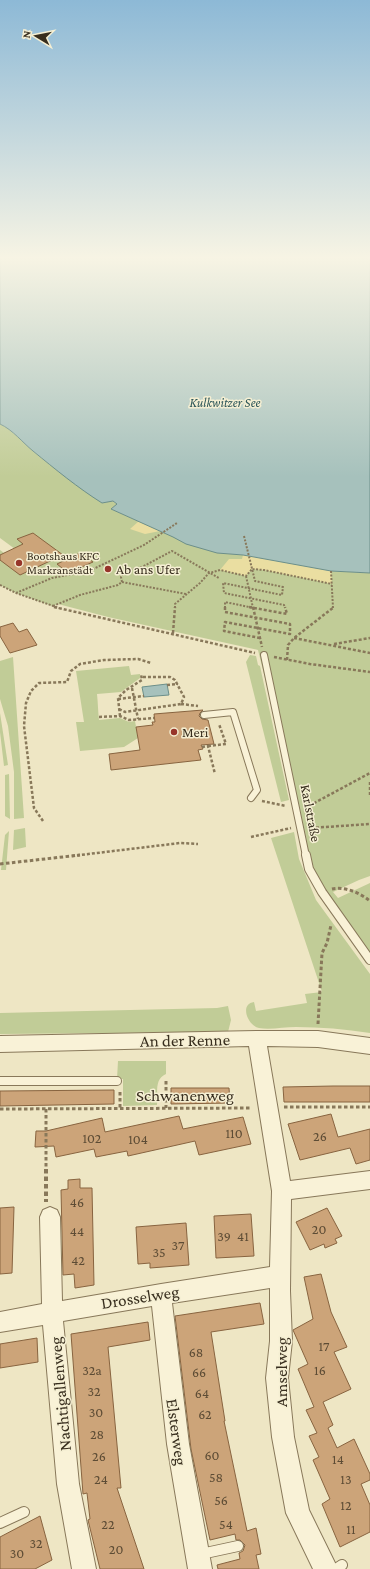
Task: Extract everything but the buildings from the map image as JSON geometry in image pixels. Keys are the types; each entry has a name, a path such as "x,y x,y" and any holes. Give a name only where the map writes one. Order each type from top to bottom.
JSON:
{"street":[{"name":"An der Renne","path":"0,1044 257,1038 318,1039 370,1046"},
{"name":"Amselweg","path":"257,1038 267,1108 282,1191 280,1276 281,1340 277,1378 283,1437 298,1513 335,1568"},
{"path":"282,1191 370,1180"},
{"name":"Nachtigallenweg","path":"50,1217 52,1312 68,1484 84,1569"},
{"name":"Drosselweg","path":"0,1322 161,1294 280,1276"},
{"name":"Elsterweg","path":"161,1294 178,1444 199,1562"}],"lane":[{"name":"Karlstraße","path":"264,655 309,869 322,892 370,960"},
{"path":"204,715 233,712 257,790 251,798"},
{"path":"0,1081 117,1081"},
{"path":"0,1523 24,1512"},
{"path":"199,1562 238,1546"}],"path":[{"path":"16,593 52,578 89,571 144,545 177,523"},
{"path":"244,536 255,581 283,587 282,595 223,583 224,593 284,605 287,614 225,602 225,612 290,624 290,634 225,622 224,631 260,638"},
{"path":"122,582 121,577 124,571 142,567 172,550 219,578"},
{"path":"246,576 252,569"},
{"path":"252,569 264,570 332,584"},
{"path":"173,633 175,604 200,584 209,572 220,570 246,576"},
{"path":"287,660 288,645 294,638 334,607 331,571"},
{"path":"246,576 264,655"},
{"path":"52,606 80,595 118,585 122,582 186,594"},
{"path":"0,585 16,593 52,606 107,620 173,633 287,660 370,672"},
{"path":"294,638 370,653"},
{"path":"332,645 370,638"},
{"path":"43,821 34,808 24,726 26,703 31,691 39,682 67,682 71,671 80,664 104,660 138,659 151,663"},
{"path":"119,709 125,712 181,704 184,697 178,684 174,680 170,678 142,676 142,680 132,688 122,693 118,698 119,709 120,716"},
{"path":"167,685 178,684"},
{"path":"132,688 138,719"},
{"path":"118,698 144,696"},
{"path":"99,716 120,716 129,720 154,718"},
{"path":"202,747 226,744 219,722"},
{"path":"208,746 215,774"},
{"path":"251,798 282,806 297,808 370,773"},
{"path":"370,782 370,796"},
{"path":"251,837 301,827 370,824"},
{"path":"0,864 180,843 198,844"},
{"path":"322,892 336,887 344,888 370,902"},
{"path":"318,1039 322,953 327,943 335,910"},
{"path":"166,1081 166,1108"},
{"name":"Schwanenweg","path":"0,1109 370,1107"},
{"path":"46,1109 46,1214 50,1217"}],"green space":[{"path":"0,424 8,428 33,451 102,503 112,501 117,504 111,509 169,535 224,553 331,571 370,573 370,876 333,892 338,898 370,883 370,960 309,869 298,812 258,650 108,617 58,604 52,606 16,593 0,585 0,550 4,553 15,549 0,538"},
{"path":"250,655 256,656 258,665 260,666 289,800 281,802 246,662"},
{"path":"13,657 24,818 14,819 14,772 8,726 0,699 0,661"},
{"path":"129,666 131,675 140,674 140,678 121,692 97,694 99,720 120,718 129,722 135,721 138,738 124,747 80,751 76,722 84,722 76,671"},
{"path":"0,713 8,765 4,766 0,732"},
{"path":"9,774 10,819 5,816 5,775"},
{"path":"25,828 26,847 13,850 14,830"},
{"path":"9,831 6,870 1,870 5,835"},
{"path":"294,832 299,859 316,900 370,974 370,1033 315,1027 259,1028 251,1023 247,1015 247,1007 249,1004 254,1002 256,1011 307,1003 305,994 322,992 271,838"},
{"path":"228,1006 231,1020 228,1032 0,1034 0,1013 217,1008"},
{"path":"118,1061 166,1061 166,1074 162,1076 158,1083 157,1105 123,1106 123,1079 117,1079"}],"sand":[{"path":"139,521 160,531 145,534 130,529"},
{"path":"243,555 331,571 332,584 264,570 252,569 246,576 220,570 229,559 242,559"}],"water":[{"name":"Kulkwitzer See","path":"0,330 370,330 370,573 331,571 243,555 217,553 186,544 111,509 117,504 113,501 102,503 75,485 29,448 9,429 0,424"},
{"path":"167,684 169,695 144,697 142,687"}],"place":[{"name":"Bootshaus KFC Markranstädt","path":"19,563"},
{"name":"Ab ans Ufer","path":"108,569"},
{"name":"Meri","path":"174,732"}]}
